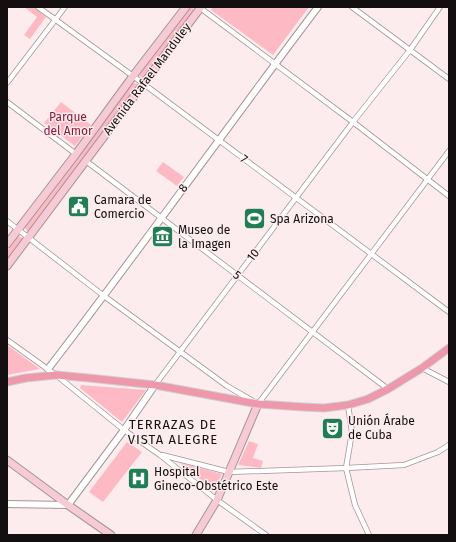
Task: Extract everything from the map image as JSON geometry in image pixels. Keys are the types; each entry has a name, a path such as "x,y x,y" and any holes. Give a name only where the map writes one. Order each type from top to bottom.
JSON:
{"main road":[{"name":"Avenida Rafael Manduley","path":"7,244 76,154 132,76 186,7"},
{"name":"Avenida Rafael Manduley","path":"7,266 200,7"},
{"path":"7,382 26,378 56,375 155,385 258,404 303,408 324,408 348,405 368,399 388,389 422,368 449,348"},
{"path":"196,535 217,500 258,404"},
{"path":"7,460 111,535"}],"street":[{"name":"7","path":"38,7 144,84 449,312"},
{"path":"7,83 65,7"},
{"path":"200,7 449,196"},
{"name":"8","path":"48,369 104,296 318,7"},
{"path":"352,7 449,79"},
{"name":"10","path":"68,505 180,351 353,122 410,50 440,7"},
{"path":"7,102 76,154"},
{"path":"7,221 104,296 227,386 258,404 449,151"},
{"name":"5","path":"86,161 388,389"},
{"path":"7,340 56,375 124,430 160,455 217,500 266,535"},
{"path":"422,368 449,382"},
{"path":"348,405 352,432 346,468 355,505 368,535"},
{"path":"160,455 230,472 404,466 438,452 449,445"},
{"path":"7,504 68,505"}],"green space":[{"path":"24,7 33,7 46,17 30,39 24,35 37,17"},
{"path":"191,7 194,11 145,77 141,78 139,74"},
{"path":"213,7 309,7 273,55 211,10"},
{"path":"134,83 137,84 137,87 31,230 26,230 25,226"},
{"name":"Parque del Amor","path":"61,102 91,125 75,146 44,123"},
{"path":"163,162 184,177 177,186 156,171"},
{"path":"19,236 23,241 7,262 7,251"},
{"path":"7,345 40,369 7,375"},
{"path":"81,385 146,390 122,422 80,388"},
{"path":"249,441 258,444 253,458 263,461 261,468 238,465"},
{"path":"127,442 142,452 103,502 89,492"},
{"path":"180,463 222,474 214,490"}],"place":[{"name":"Camara de Comercio","path":"79,207"},
{"name":"Spa Arizona","path":"254,219"},
{"name":"Museo de la Imagen","path":"162,237"},
{"name":"Unión Árabe de Cuba","path":"332,428"},
{"name":"Hospital Gineco-Obstétrico Este","path":"139,479"}],"district":[{"name":"TERRAZAS DE VISTA ALEGRE","path":"173,432"}]}
